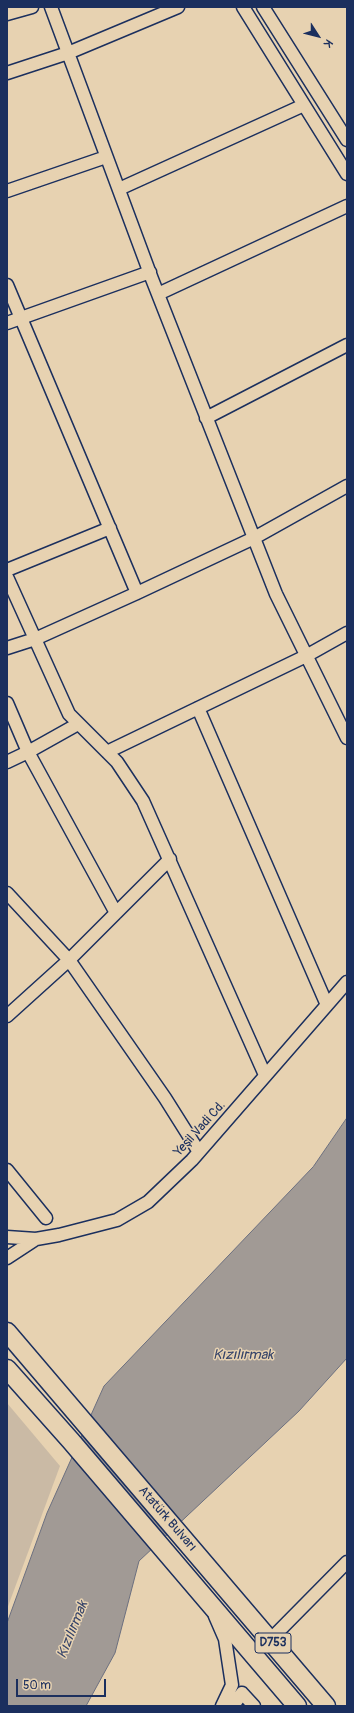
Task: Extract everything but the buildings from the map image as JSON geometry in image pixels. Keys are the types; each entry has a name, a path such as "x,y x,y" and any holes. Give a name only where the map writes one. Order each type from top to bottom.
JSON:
{"highway":[{"name":"Atatürk Bulvarı","path":"7,1332 326,1706"},
{"name":"Atatürk Bulvarı","path":"7,1369 206,1597 298,1706"}],"street":[{"path":"7,14 32,7"},
{"path":"51,7 158,294 276,594 347,738"},
{"path":"7,73 68,53 178,7"},
{"path":"243,7 347,174"},
{"path":"263,7 347,140"},
{"path":"118,189 304,105"},
{"path":"7,190 106,156"},
{"path":"158,294 347,206"},
{"path":"7,323 150,272"},
{"path":"7,285 137,593"},
{"path":"206,418 347,345"},
{"path":"7,648 35,639 254,538 347,486"},
{"path":"7,570 110,528"},
{"path":"7,577 68,714 117,762 143,801 265,1075"},
{"path":"107,752 306,656 347,633"},
{"path":"7,703 28,752 116,913"},
{"path":"198,708 327,1005"},
{"path":"7,762 78,724"},
{"path":"7,1016 68,960 170,859"},
{"path":"7,893 68,960 165,1098 199,1152"},
{"name":"Yeşil Vadi Cd.","path":"7,1237 36,1238 59,1235 116,1220 148,1202 199,1152 347,982"},
{"path":"7,1170 46,1218"},
{"path":"7,1258 36,1238"},
{"path":"270,1640 347,1562"},
{"path":"206,1597 225,1639 232,1685 222,1706"},
{"path":"233,1706 242,1693 254,1706"}],"shaded area":[{"path":"7,1403 60,1466 7,1609"}],"water":[{"name":"Kızılırmak","path":"347,1118 347,1358 299,1411 139,1561 115,1653 86,1706 7,1706 7,1623 47,1513 104,1386 313,1167"}]}
